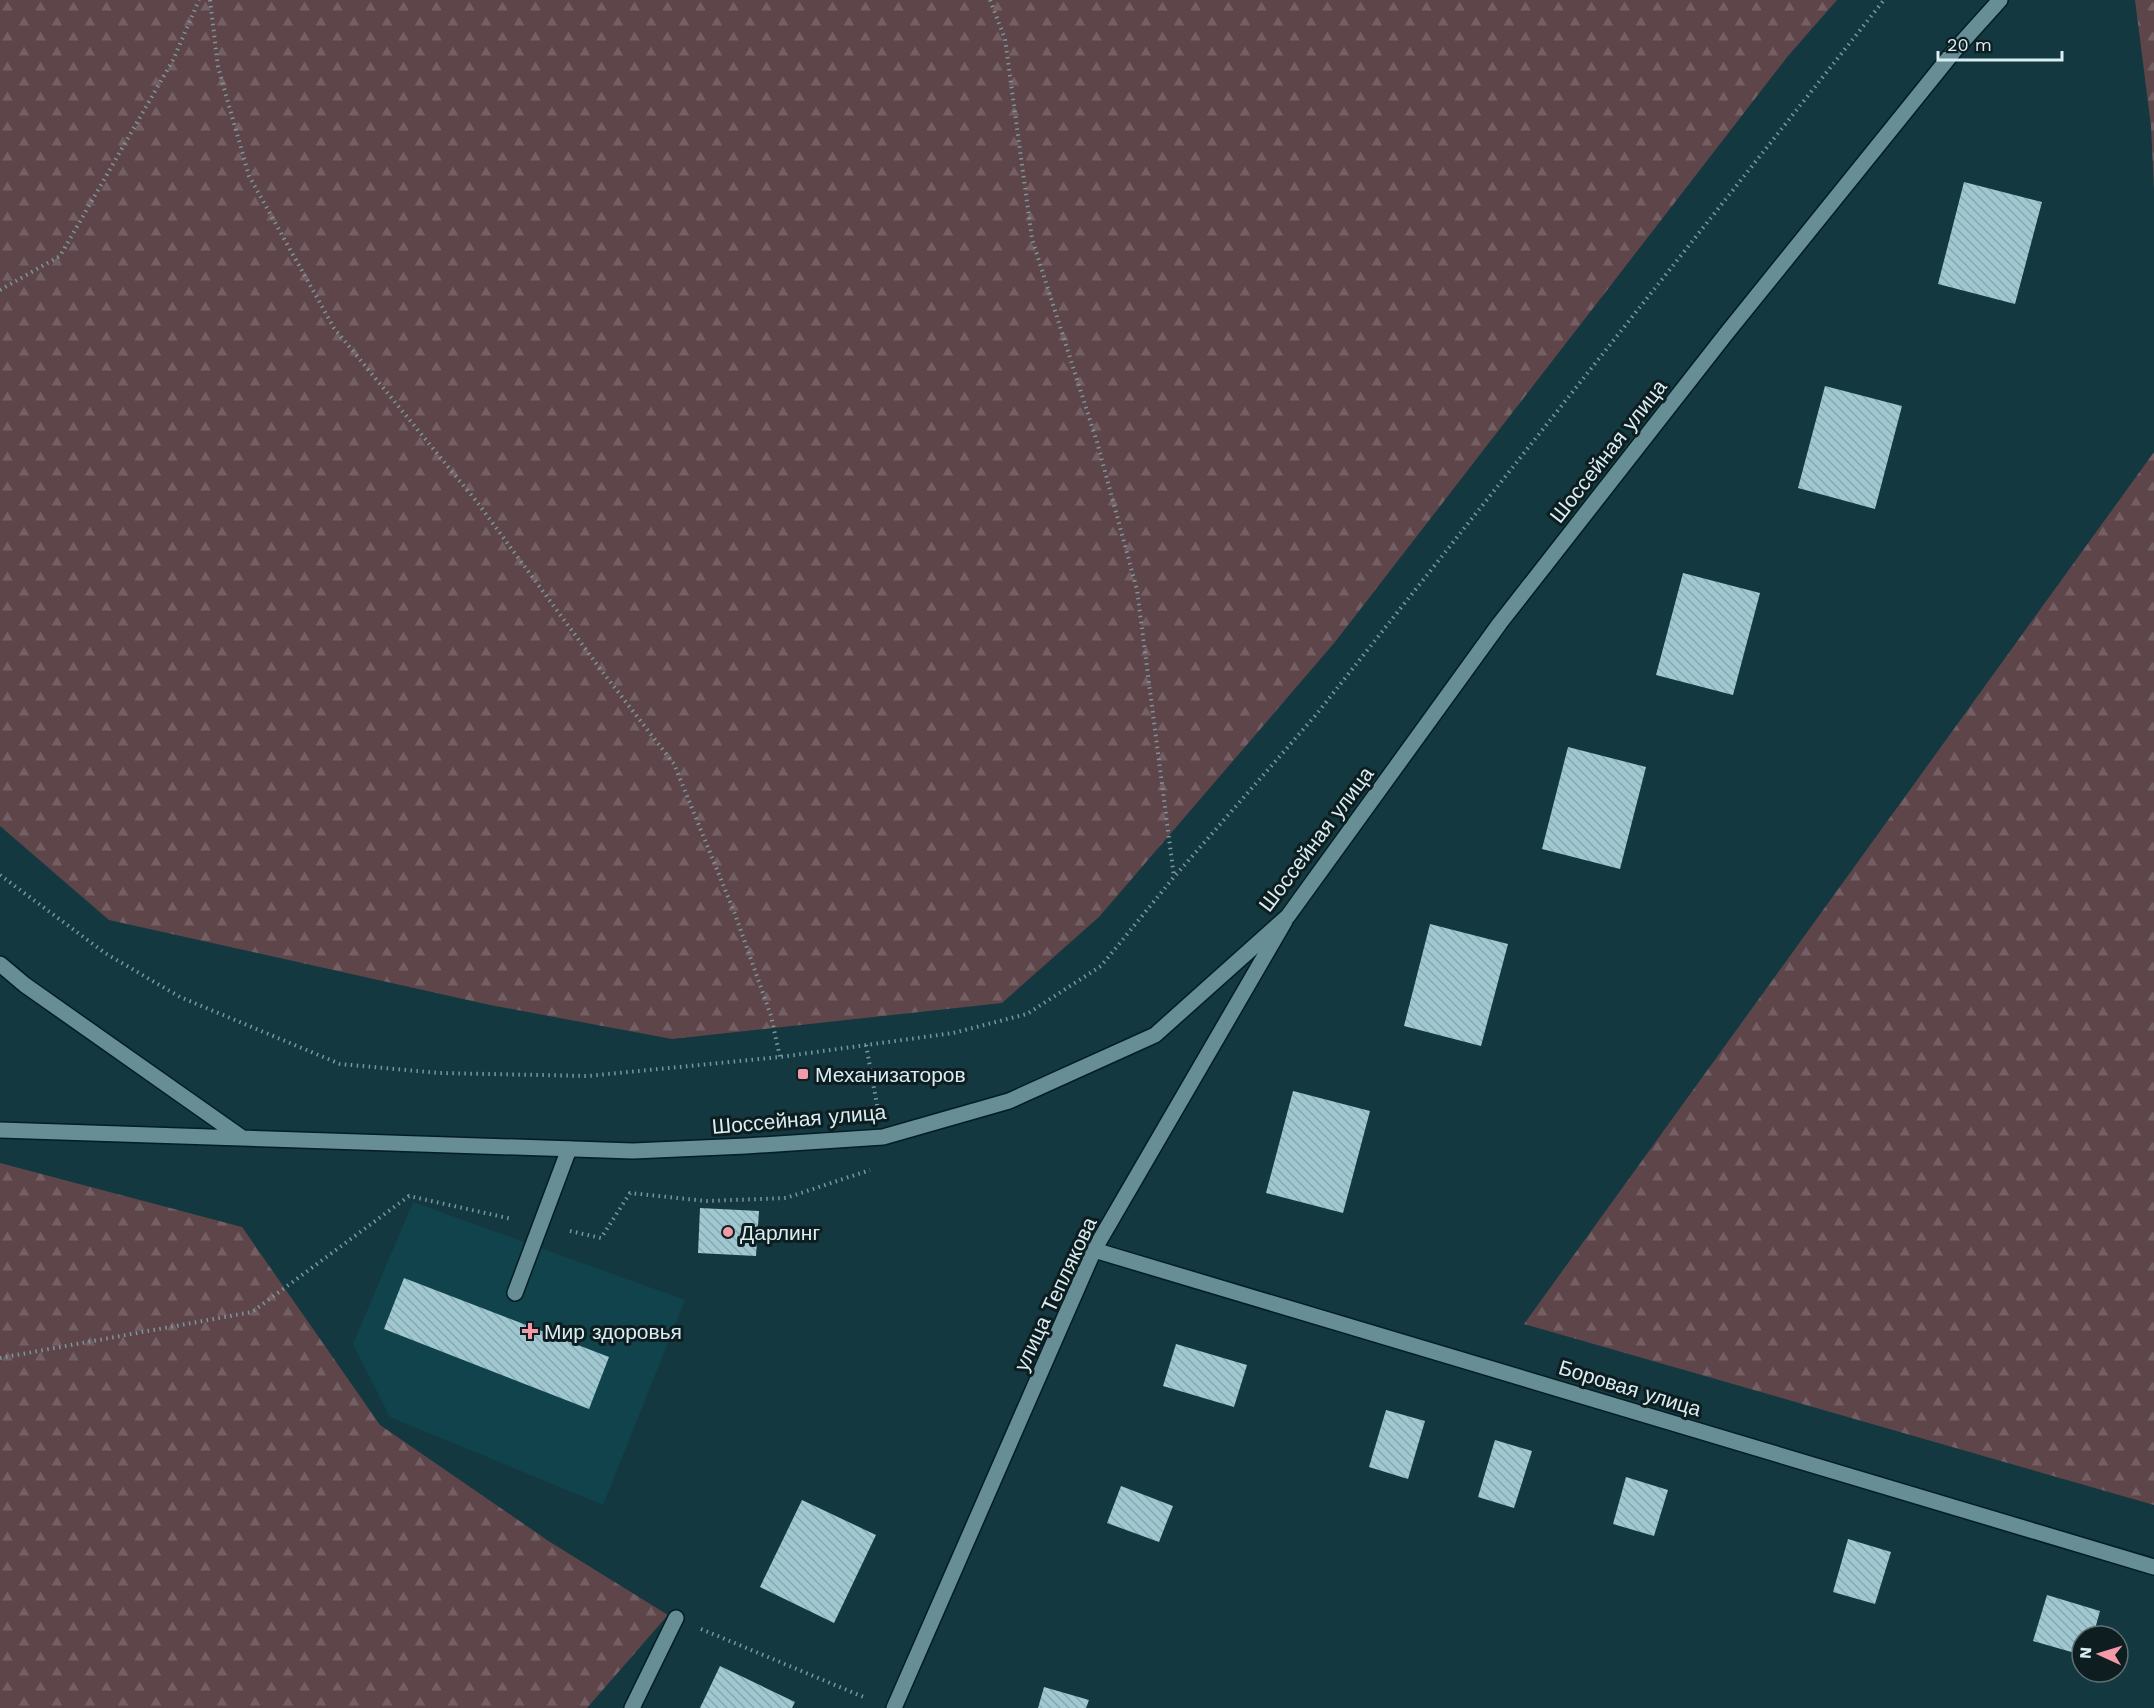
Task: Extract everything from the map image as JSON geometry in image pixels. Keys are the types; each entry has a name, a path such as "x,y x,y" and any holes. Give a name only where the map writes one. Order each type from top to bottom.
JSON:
{"main road":[{"name":"Шоссейная улица","path":"0,1130 633,1151 883,1137 1009,1101 1155,1035 1288,916 1508,614 1726,334 1955,50 2000,0"},
{"name":"улица Теплякова","path":"894,1708 1094,1250 1288,916"},
{"path":"0,964 25,986 241,1137"},
{"path":"515,1293 569,1149"},
{"name":"Боровая улица","path":"1094,1250 2154,1567"},
{"path":"632,1708 676,1618"}],"path":[{"path":"0,290 60,256 173,60 199,0"},
{"path":"210,0 218,67 249,176 334,328 477,502 601,670 674,764 735,914 771,1016 780,1057"},
{"path":"990,0 1005,39 1032,239 1097,442 1137,590 1174,877"},
{"path":"0,875 105,953 180,997 340,1064 439,1072 588,1076 780,1057 953,1033 1027,1014 1101,966 1174,877 1315,716 1884,0"},
{"path":"0,1358 252,1312 409,1196 601,1238 630,1193 706,1201 786,1198 888,1164 866,1045"},
{"path":"676,1618 868,1699"}],"shaded area":[{"path":"413,1202 685,1300 603,1505 390,1417 353,1344"}],"green space":[{"path":"0,0 1837,0 1788,56 1335,642 1099,917 1002,1003 672,1039 490,1005 109,920 0,826"},
{"path":"2135,0 2154,0 2154,190 2151,126"},
{"path":"2154,452 2154,1505 1524,1324"},
{"path":"0,1163 242,1227 380,1425 550,1542 668,1615 587,1708 0,1708"}],"building":[{"path":"1964,182 2042,202 2015,304 1938,284"},
{"path":"1825,386 1902,406 1875,509 1798,488"},
{"path":"1683,573 1760,593 1733,695 1656,675"},
{"path":"1568,747 1646,767 1620,869 1542,849"},
{"path":"1430,924 1508,944 1481,1046 1404,1026"},
{"path":"1293,1091 1370,1111 1343,1213 1266,1193"},
{"name":"Дарлинг","path":"700,1208 759,1211 756,1256 698,1253"},
{"path":"404,1278 609,1357 589,1409 384,1329"},
{"path":"1176,1344 1247,1365 1234,1407 1163,1386"},
{"path":"1386,1410 1425,1421 1408,1479 1369,1467"},
{"path":"1495,1440 1532,1451 1514,1508 1478,1497"},
{"path":"1626,1477 1668,1490 1654,1536 1613,1524"},
{"path":"1121,1486 1173,1506 1159,1542 1107,1523"},
{"path":"802,1500 876,1535 834,1623 760,1587"},
{"path":"1848,1539 1891,1552 1875,1604 1833,1592"},
{"path":"2047,1595 2100,1611 2096,1624 2070,1624 2070,1652 2033,1641"},
{"path":"720,1666 795,1702 792,1708 700,1708"},
{"path":"1044,1687 1089,1700 1086,1708 1038,1708"}],"place":[{"name":"Механизаторов","path":"803,1074"},
{"name":"Дарлинг","path":"728,1232"},
{"name":"Мир здоровья","path":"530,1331"}]}
